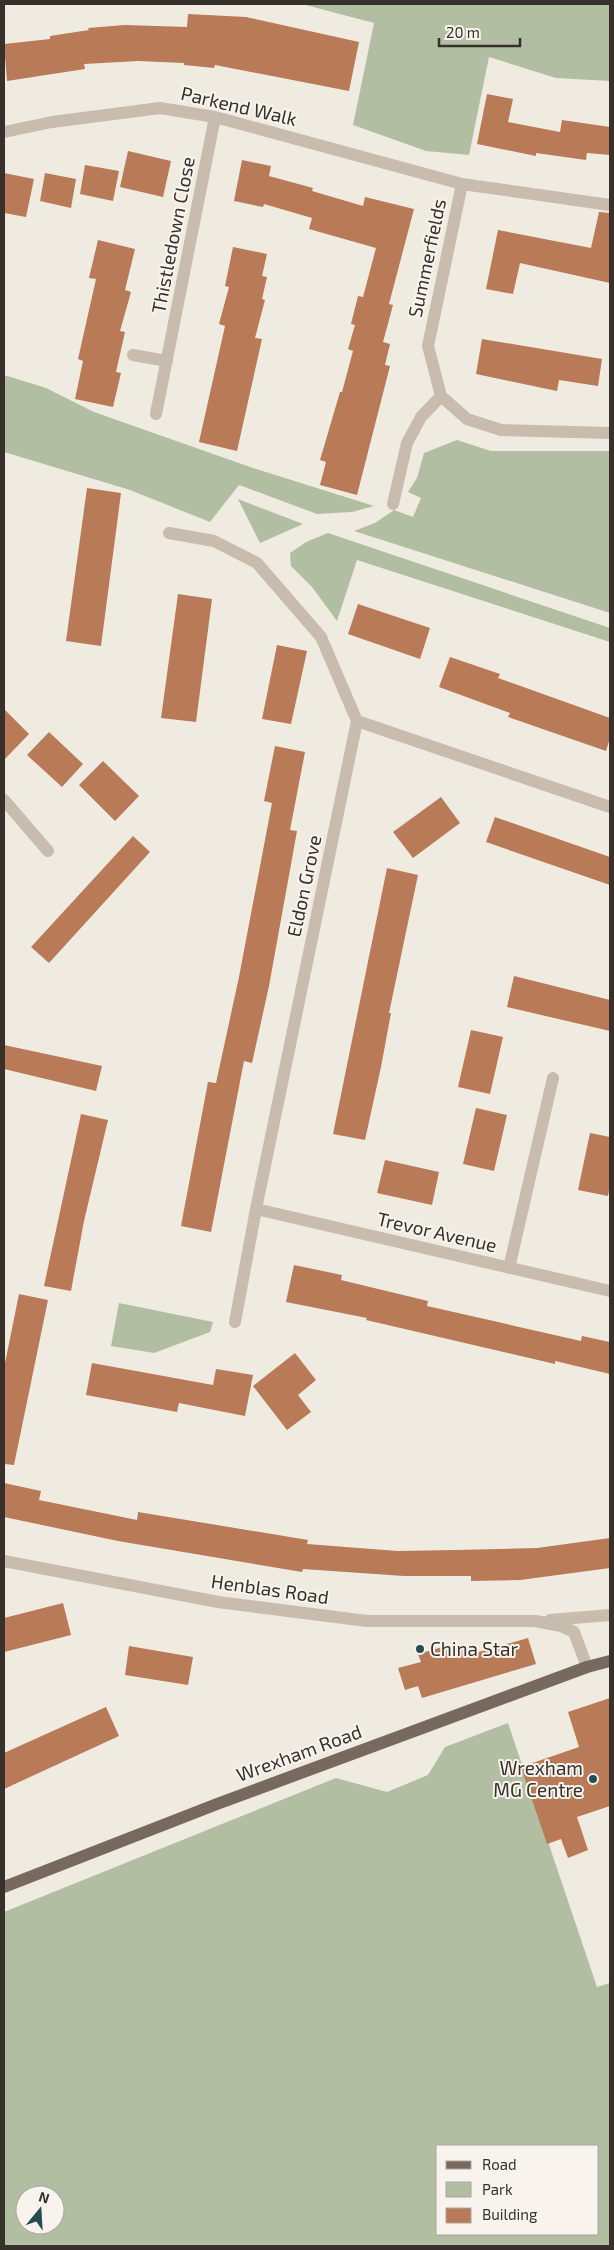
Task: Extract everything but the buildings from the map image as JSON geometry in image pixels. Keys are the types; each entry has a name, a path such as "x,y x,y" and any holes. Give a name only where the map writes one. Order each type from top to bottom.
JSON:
{"main road":[{"name":"Wrexham Road","path":"4,1887 217,1804 587,1667 610,1661"}],"street":[{"name":"Parkend Walk","path":"4,132 52,122 160,108 215,117 462,184"},
{"name":"Thistledown Close","path":"156,414 215,117"},
{"name":"Summerfields","path":"441,396 428,346 462,184 610,205"},
{"path":"134,355 167,361"},
{"path":"393,504 407,443 421,417 441,396 466,419 501,430 610,433"},
{"path":"169,533 214,541 256,563 321,637 357,721 610,807"},
{"name":"Eldon Grove","path":"235,1322 256,1209 357,721"},
{"path":"4,800 48,851"},
{"path":"509,1268 553,1078"},
{"name":"Trevor Avenue","path":"256,1209 610,1291"},
{"name":"Henblas Road","path":"4,1561 218,1602 367,1621 535,1621 610,1615"},
{"name":"Henblas Road","path":"535,1621 561,1626 574,1632 587,1667"}],"green space":[{"path":"302,4 610,4 610,81 556,78 489,57 469,155 426,151 353,125 374,23"},
{"path":"4,375 46,388 94,412 253,468 374,506 352,512 317,514 239,485 210,522 130,490 4,452"},
{"path":"457,440 491,451 610,451 610,613 354,531 375,523 394,510 413,517 421,498 408,492 417,478 424,453"},
{"path":"238,499 303,524 260,543"},
{"path":"328,533 610,628 610,642 357,560 337,621 312,587 291,566 290,553 306,542"},
{"path":"119,1303 213,1322 210,1332 154,1353 111,1346"},
{"path":"508,1723 597,1987 610,1983 610,2246 4,2246 4,1912 336,1778 387,1792 428,1775 445,1747"}],"place":[{"name":"China Star","path":"420,1649"},
{"name":"Wrexham MG Centre","path":"593,1779"}]}
